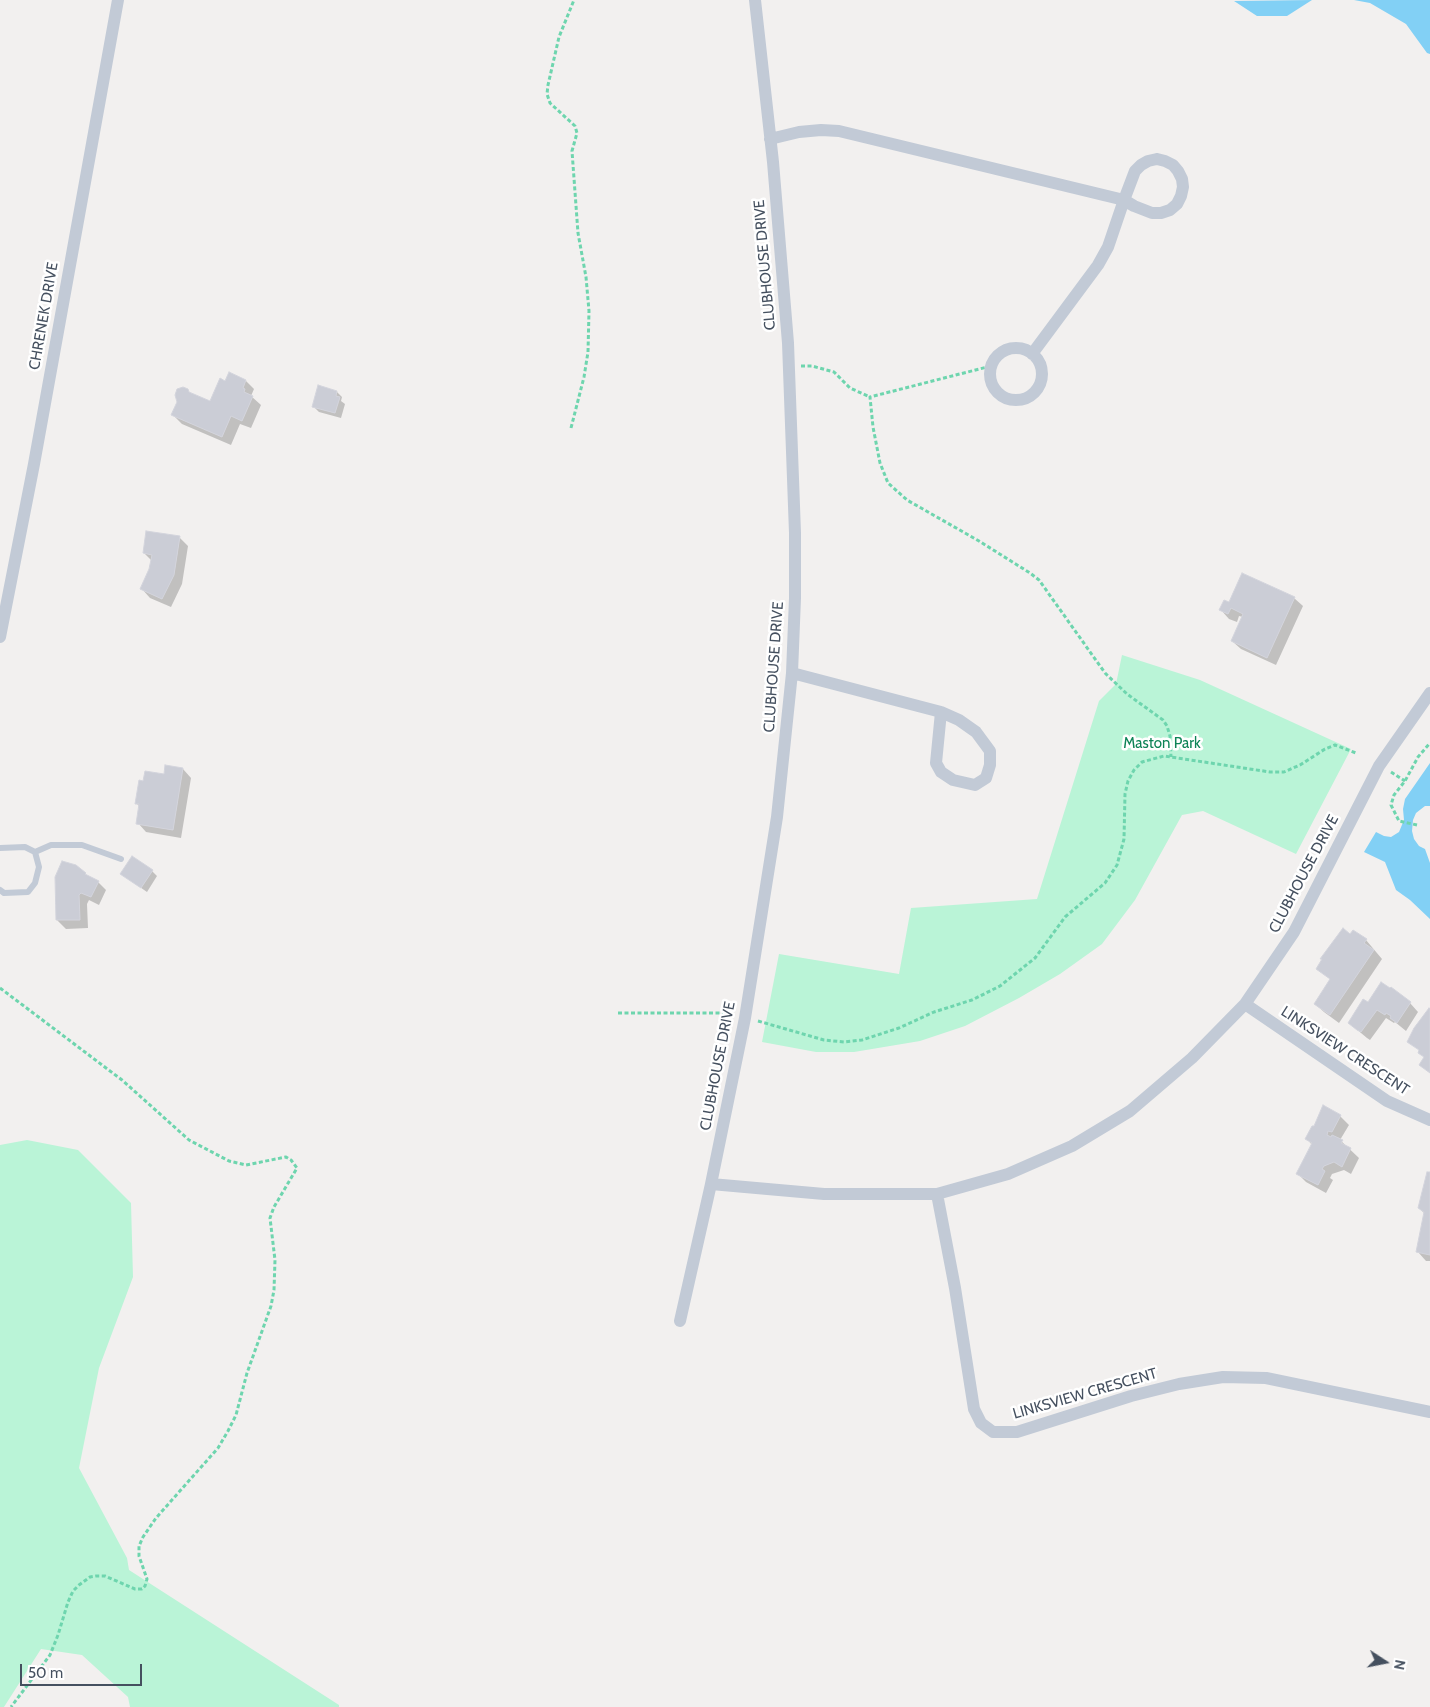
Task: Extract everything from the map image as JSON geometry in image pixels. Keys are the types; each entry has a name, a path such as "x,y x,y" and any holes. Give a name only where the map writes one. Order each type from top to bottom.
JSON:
{"street":[{"name":"CHRENEK DRIVE","path":"0,637 34,464 118,0"},
{"name":"CLUBHOUSE DRIVE","path":"755,0 770,139 789,367 795,532 792,673 777,817 745,1018 711,1184 824,1194 937,1194 1008,1174 1072,1146 1137,1105 1192,1058 1245,1004 1294,932 1379,766 1430,692"},
{"path":"770,139 799,132 839,131 1124,200 1152,213 1170,210 1182,196 1182,179 1173,165 1157,159 1148,161 1135,171 1124,200 1108,247 1098,265 1032,354"},
{"path":"1017,348 1032,354 1042,368 1040,386 1035,393 1027,398 1010,400 1002,397 991,383 991,366 1001,353 1009,349 1017,348"},
{"path":"792,673 941,712 958,720 976,732 990,752 990,766 986,778 974,785 953,780 941,772 936,763 941,712"},
{"name":"LINKSVIEW CRESCENT","path":"1245,1004 1387,1101 1430,1120"},
{"path":"680,1321 711,1184"},
{"name":"LINKSVIEW CRESCENT","path":"937,1194 955,1288 974,1409 981,1423 993,1432 1017,1432 1131,1396 1179,1384 1223,1377 1266,1378 1430,1412"}],"lane":[{"path":"35,852 51,845 82,845 121,859"},
{"path":"0,848 26,847 35,852 39,867 35,883 28,892 4,893 0,890"}],"path":[{"path":"571,428 588,352 589,311 586,277 578,233 572,151 577,132 575,126 550,103 547,94 559,37 574,0"},
{"path":"789,367 812,366 834,372 850,388 870,397 991,366"},
{"path":"870,397 873,427 880,463 888,483 907,500 979,541 1039,580 1105,673 1127,694 1163,720 1170,736 1171,757"},
{"path":"1417,825 1399,821 1391,805 1394,795 1418,757 1430,744"},
{"path":"618,1013 721,1013 824,1040 844,1042 862,1040 899,1028 934,1012 988,993 1035,958 1064,917 1105,884 1121,853 1125,831 1125,794 1128,782 1134,770 1142,762 1154,758 1171,757 1270,772 1284,772 1335,745 1356,754"},
{"path":"1391,771 1405,780"},
{"path":"0,988 122,1080 189,1140 229,1161 246,1165 286,1157 297,1168 274,1207 270,1218 276,1260 274,1290 247,1373 240,1402 228,1431 218,1448 156,1518 142,1537 139,1546 139,1556 147,1579 145,1586 142,1589 136,1589 105,1576 90,1577 79,1584 68,1602 50,1654 12,1707"}],"green space":[{"name":"Maston Park","path":"1122,655 1200,680 1351,749 1296,854 1203,811 1182,815 1135,900 1102,944 1060,974 1019,998 965,1026 920,1041 854,1052 816,1052 762,1042 779,954 899,974 911,908 1037,899 1099,701 1116,684"},
{"path":"27,1140 78,1150 131,1203 133,1277 99,1368 79,1468 127,1558 129,1570 339,1705 339,1707 130,1707 128,1697 82,1655 41,1649 4,1707 0,1707 0,1145"}],"water":[{"path":"1312,0 1287,16 1257,16 1234,1"},
{"path":"1354,0 1430,0 1430,54 1427,53 1406,24 1370,3"},
{"path":"1430,763 1430,806 1425,806 1416,813 1412,831 1414,839 1419,846 1425,849 1430,863 1430,919 1396,890 1385,862 1364,852 1376,832 1391,837 1399,832 1404,820 1403,809 1405,799"}],"building":[{"path":"229,372 246,380 243,388 245,389 244,392 253,396 242,421 231,416 222,437 171,415 177,402 175,395 177,389 183,387 188,389 189,392 210,401 220,378 225,381"},
{"path":"318,385 337,391 336,396 340,397 335,413 312,407"},
{"path":"146,531 180,536 174,575 162,599 140,589 149,569 152,555 143,553"},
{"path":"1242,573 1295,597 1267,658 1231,641 1243,614 1231,608 1228,614 1219,610 1224,600 1229,602"},
{"path":"165,765 183,768 173,830 136,824 139,804 135,804 139,780 143,781 145,771 164,774"},
{"path":"132,856 153,870 141,888 120,874"},
{"path":"62,861 76,865 85,874 99,881 91,897 81,893 79,895 80,920 56,920 55,877"},
{"path":"1343,928 1350,934 1353,930 1367,939 1364,943 1374,950 1330,1015 1314,1004 1330,979 1316,969 1322,959 1320,959"},
{"path":"1381,982 1411,1002 1397,1023 1390,1018 1391,1016 1377,1010 1361,1032 1348,1023 1363,999 1368,1002"},
{"path":"1429,1008 1430,1073 1419,1065 1424,1057 1418,1053 1419,1050 1407,1042 1414,1028"},
{"path":"1323,1105 1341,1115 1332,1132 1328,1131 1327,1135 1343,1140 1341,1143 1351,1148 1342,1167 1334,1162 1324,1166 1322,1169 1325,1171 1318,1185 1296,1174 1312,1143 1305,1139 1312,1126 1314,1126"},
{"path":"1427,1172 1430,1172 1430,1255 1416,1252 1424,1212 1418,1208"}]}
